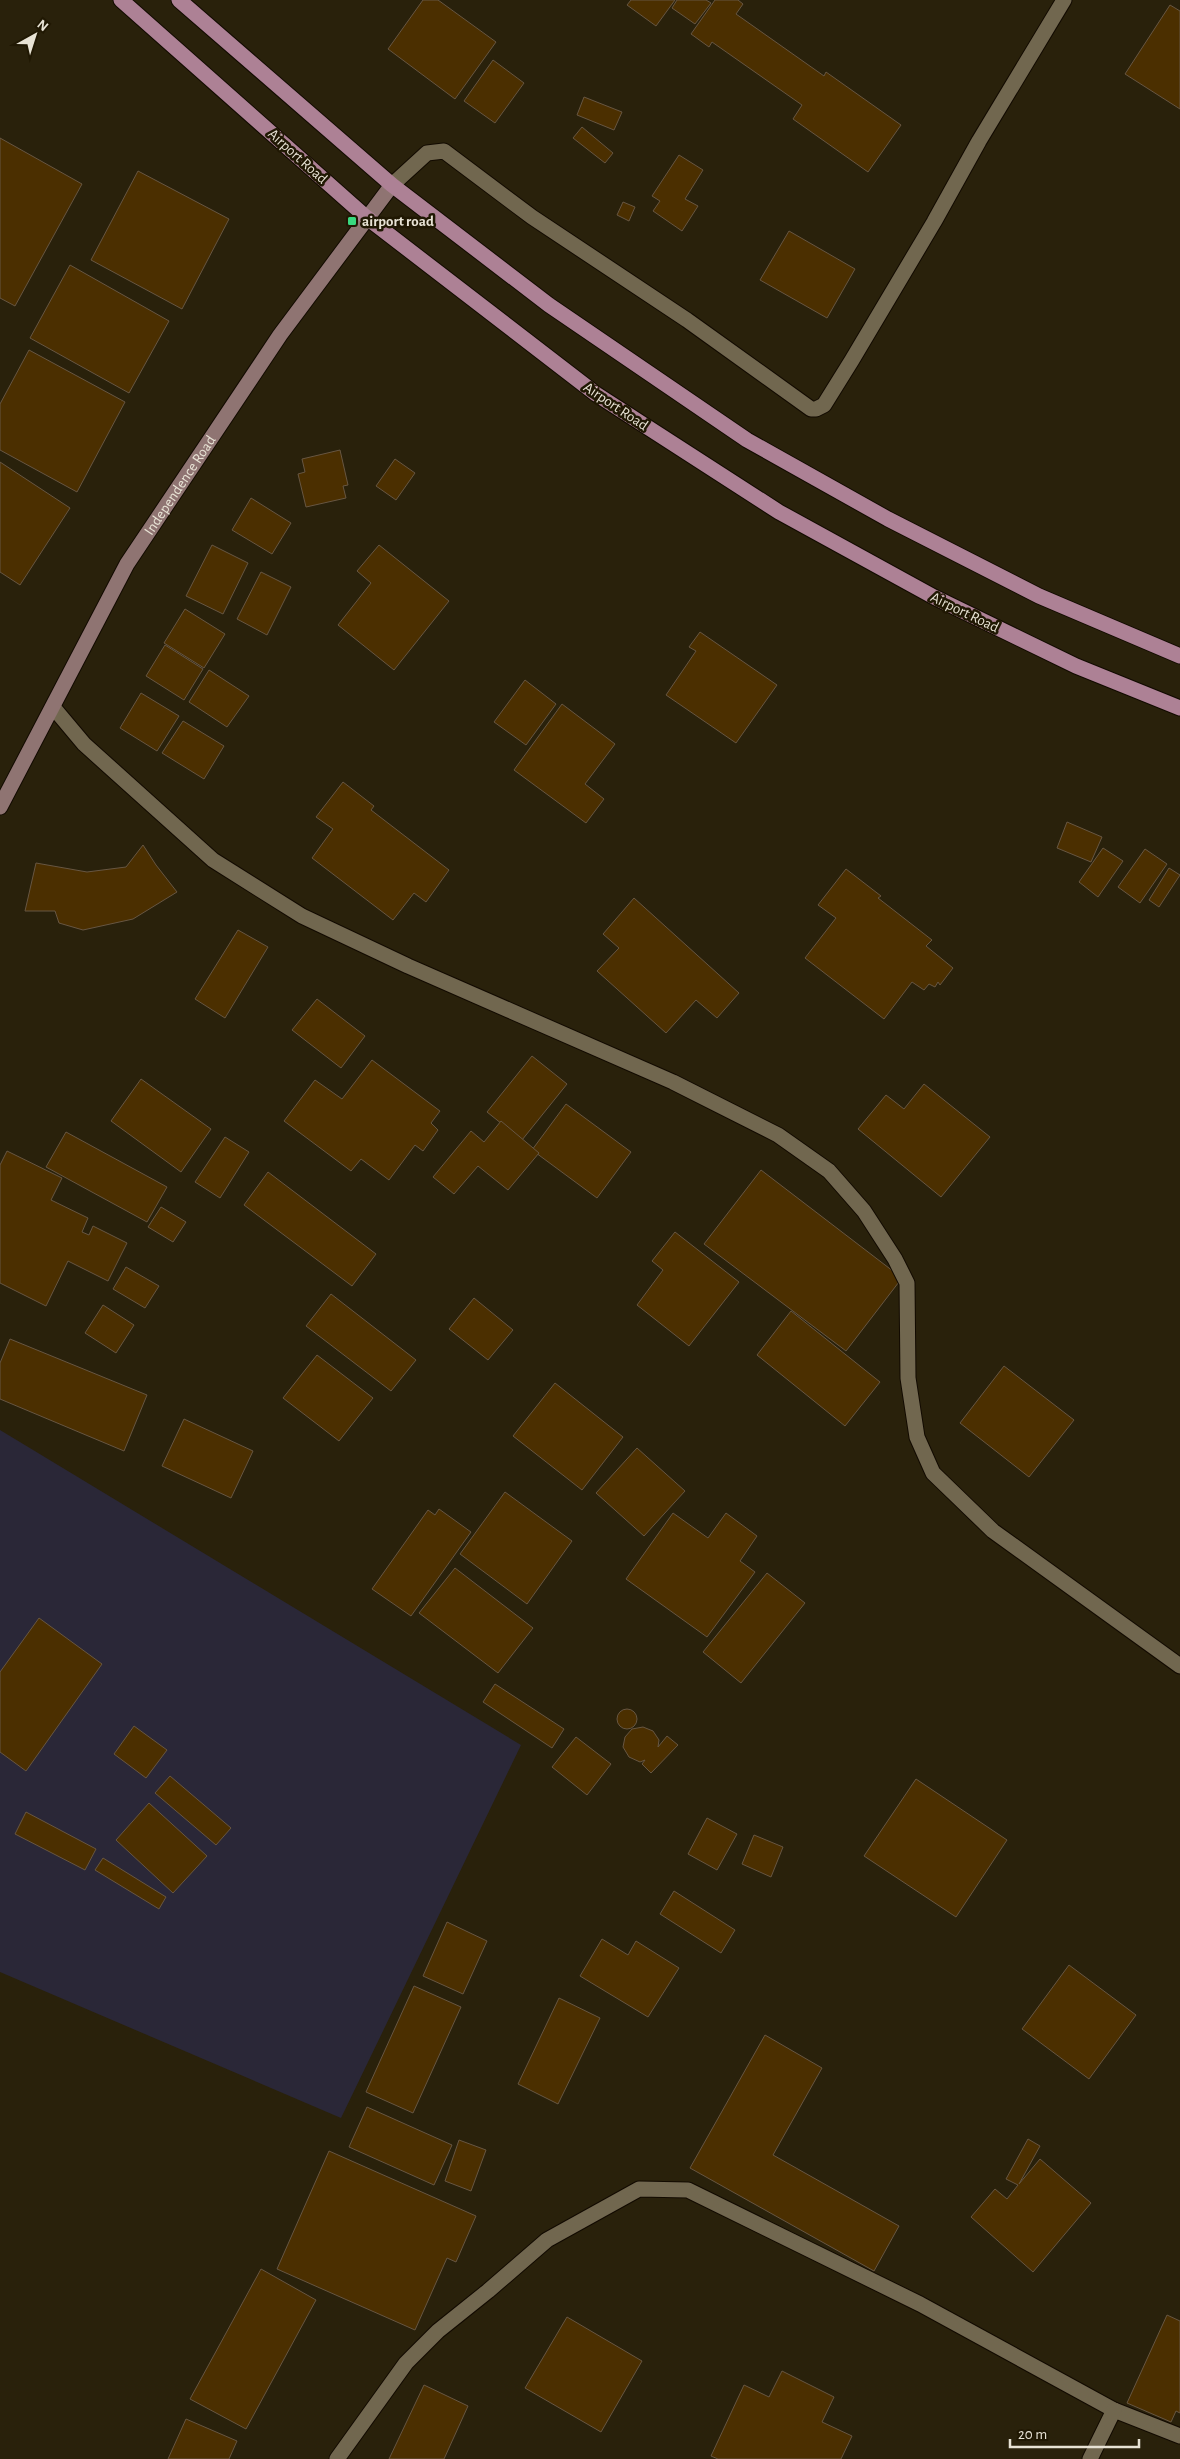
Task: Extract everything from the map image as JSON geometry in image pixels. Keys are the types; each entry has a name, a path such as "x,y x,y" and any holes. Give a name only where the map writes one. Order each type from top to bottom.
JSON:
{"main road":[{"name":"Airport Road","path":"121,0 366,217 596,394 779,512 934,597 1076,666 1180,708"},
{"path":"179,0 392,185 549,305 747,440 888,520 1039,596 1180,656"},
{"name":"Independence Road","path":"0,806 127,564 280,335 366,217 392,185"}],"street":[{"path":"392,185 427,153 444,151 532,217 687,320 811,409 816,410 824,405 852,360 934,222 979,141 1064,0"},
{"path":"53,707 84,744 213,860 302,916 408,966 673,1082 778,1135 829,1171 864,1211 895,1259 907,1283 908,1378 917,1437 933,1473 993,1531 1180,1666"},
{"path":"337,2459 406,2363 438,2331 488,2291 546,2240 639,2189 688,2190 920,2304 1114,2410 1180,2436"},
{"path":"1090,2459 1114,2410"}],"shaded area":[{"path":"0,1430 521,1745 341,2118 0,1972"}],"building":[{"path":"423,0 438,0 496,42 455,99 388,49"},
{"path":"631,0 675,0 656,26 627,5"},
{"path":"677,0 706,0 711,3 695,24 672,8"},
{"path":"715,0 738,0 743,4 736,14 824,76 826,72 901,125 868,172 793,119 802,105 712,42 709,47 691,34"},
{"path":"1170,5 1180,11 1180,109 1125,74"},
{"path":"493,60 524,83 495,123 464,101"},
{"path":"584,97 622,112 614,130 577,115"},
{"path":"582,127 613,153 605,163 573,138"},
{"path":"0,138 82,184 15,306 0,298"},
{"path":"679,155 703,170 685,199 698,206 682,231 653,211 660,201 652,196"},
{"path":"138,171 229,219 182,309 91,260"},
{"path":"623,202 635,207 629,221 617,215"},
{"path":"789,231 855,269 827,318 760,280"},
{"path":"70,265 169,321 129,393 30,338"},
{"path":"29,350 125,402 77,492 0,450 0,404"},
{"path":"340,450 348,485 343,486 346,498 306,507 298,474 305,472 302,459"},
{"path":"395,459 415,473 396,500 376,486"},
{"path":"0,462 70,508 20,585 0,572"},
{"path":"251,498 291,523 272,554 232,530"},
{"path":"212,545 248,563 223,614 186,596"},
{"path":"379,545 449,601 394,670 338,625 371,583 357,571"},
{"path":"261,572 291,587 267,635 237,619"},
{"path":"185,609 225,634 204,668 164,643"},
{"path":"700,632 777,685 736,743 666,695 696,651 689,647"},
{"path":"165,645 203,669 184,700 146,676"},
{"path":"209,670 249,696 227,727 189,702"},
{"path":"525,680 556,704 526,745 494,722"},
{"path":"141,693 179,716 157,751 120,728"},
{"path":"562,704 615,744 585,784 604,799 586,823 514,770"},
{"path":"183,721 224,746 204,779 162,753"},
{"path":"343,782 374,806 371,810 449,870 426,902 414,893 393,920 312,858 333,829 316,817"},
{"path":"1067,822 1102,837 1091,862 1057,848"},
{"path":"143,845 177,892 133,919 83,930 59,923 55,911 25,911 36,863 87,872 126,867"},
{"path":"1103,848 1123,861 1098,897 1079,882"},
{"path":"1145,849 1167,864 1140,903 1118,887"},
{"path":"1169,868 1180,875 1159,907 1149,900"},
{"path":"846,869 881,896 878,898 932,940 926,946 953,968 940,985 938,982 935,987 929,984 924,990 912,982 884,1019 805,958 836,918 818,905"},
{"path":"634,898 739,993 717,1018 696,1000 666,1033 597,971 619,948 603,934"},
{"path":"238,930 268,947 225,1018 195,999"},
{"path":"317,999 365,1036 341,1068 292,1030"},
{"path":"532,1056 567,1084 522,1140 487,1112"},
{"path":"372,1060 440,1111 431,1123 438,1130 423,1151 415,1145 389,1180 361,1159 351,1171 284,1121 315,1080 342,1099"},
{"path":"141,1079 211,1129 181,1172 111,1121"},
{"path":"924,1084 990,1137 941,1197 858,1129 886,1095 904,1109"},
{"path":"566,1104 631,1152 597,1198 532,1150"},
{"path":"501,1121 539,1153 508,1190 478,1166 454,1194 433,1177 471,1131 484,1142"},
{"path":"66,1132 167,1187 147,1222 46,1167"},
{"path":"225,1137 249,1152 220,1198 195,1182"},
{"path":"7,1151 62,1178 51,1200 88,1218 82,1232 89,1235 93,1226 127,1243 108,1281 68,1261 46,1306 0,1283 0,1165"},
{"path":"761,1170 902,1278 846,1351 704,1244"},
{"path":"268,1172 376,1254 352,1286 244,1205"},
{"path":"161,1207 186,1222 173,1242 148,1227"},
{"path":"675,1232 739,1282 689,1346 637,1305 663,1270 652,1261"},
{"path":"126,1267 159,1286 145,1308 113,1289"},
{"path":"331,1294 416,1360 391,1391 306,1326"},
{"path":"474,1298 513,1330 488,1360 449,1329"},
{"path":"103,1305 134,1325 116,1353 85,1333"},
{"path":"791,1311 880,1382 845,1426 757,1355"},
{"path":"10,1339 147,1395 124,1451 0,1399 0,1363"},
{"path":"317,1355 373,1398 339,1441 283,1398"},
{"path":"1004,1366 1074,1420 1029,1477 960,1423"},
{"path":"555,1383 623,1437 582,1490 513,1436"},
{"path":"184,1419 253,1451 231,1498 162,1466"},
{"path":"637,1448 685,1491 644,1536 596,1493"},
{"path":"505,1492 572,1541 527,1604 460,1554"},
{"path":"439,1509 471,1532 411,1616 372,1589 428,1510 435,1515"},
{"path":"673,1513 708,1538 726,1513 757,1536 740,1561 755,1572 707,1637 626,1579"},
{"path":"455,1568 533,1628 498,1673 419,1613"},
{"path":"767,1573 805,1603 741,1683 703,1652"},
{"path":"39,1618 102,1664 26,1771 0,1752 0,1672"},
{"path":"495,1684 564,1729 552,1748 483,1702"},
{"path":"627,1709 634,1712 637,1719 634,1726 627,1729 620,1726 617,1719 620,1712"},
{"path":"134,1726 167,1750 146,1778 114,1754"},
{"path":"643,1727 653,1731 659,1740 658,1747 667,1736 678,1745 651,1773 642,1764 645,1760 640,1762 629,1757 623,1747 625,1737 632,1729"},
{"path":"576,1737 611,1764 587,1795 552,1767"},
{"path":"170,1776 231,1828 216,1845 155,1793"},
{"path":"916,1779 1007,1840 956,1917 864,1856"},
{"path":"149,1803 207,1856 173,1893 116,1840"},
{"path":"26,1812 96,1849 85,1870 15,1834"},
{"path":"707,1818 737,1834 717,1870 688,1854"},
{"path":"754,1835 783,1847 771,1877 742,1864"},
{"path":"103,1858 166,1897 159,1909 95,1870"},
{"path":"674,1891 735,1930 721,1953 660,1914"},
{"path":"447,1922 487,1941 463,1994 423,1976"},
{"path":"602,1939 628,1955 636,1941 679,1968 648,2017 580,1976"},
{"path":"1069,1965 1136,2015 1089,2079 1022,2029"},
{"path":"414,1986 461,2007 413,2113 366,2092"},
{"path":"559,1998 600,2018 558,2104 518,2084"},
{"path":"765,2035 822,2068 773,2155 899,2226 874,2271 690,2168"},
{"path":"367,2107 452,2145 434,2185 349,2147"},
{"path":"1028,2139 1040,2146 1019,2184 1040,2159 1091,2203 1033,2272 971,2217 995,2189 1007,2199 1018,2185 1006,2179"},
{"path":"459,2140 486,2150 471,2191 445,2181"},
{"path":"329,2151 476,2216 456,2262 447,2258 415,2330 277,2269"},
{"path":"261,2269 316,2300 246,2429 190,2399"},
{"path":"1167,2315 1180,2321 1180,2413 1176,2411 1171,2422 1127,2403"},
{"path":"567,2317 642,2361 601,2432 525,2388"},
{"path":"782,2371 834,2397 822,2422 852,2436 841,2459 718,2459 711,2456 744,2385 769,2397"},
{"path":"424,2385 468,2406 444,2459 389,2459"},
{"path":"186,2419 237,2441 229,2459 168,2459"}],"place":[{"name":"airport road","path":"352,221"}]}
